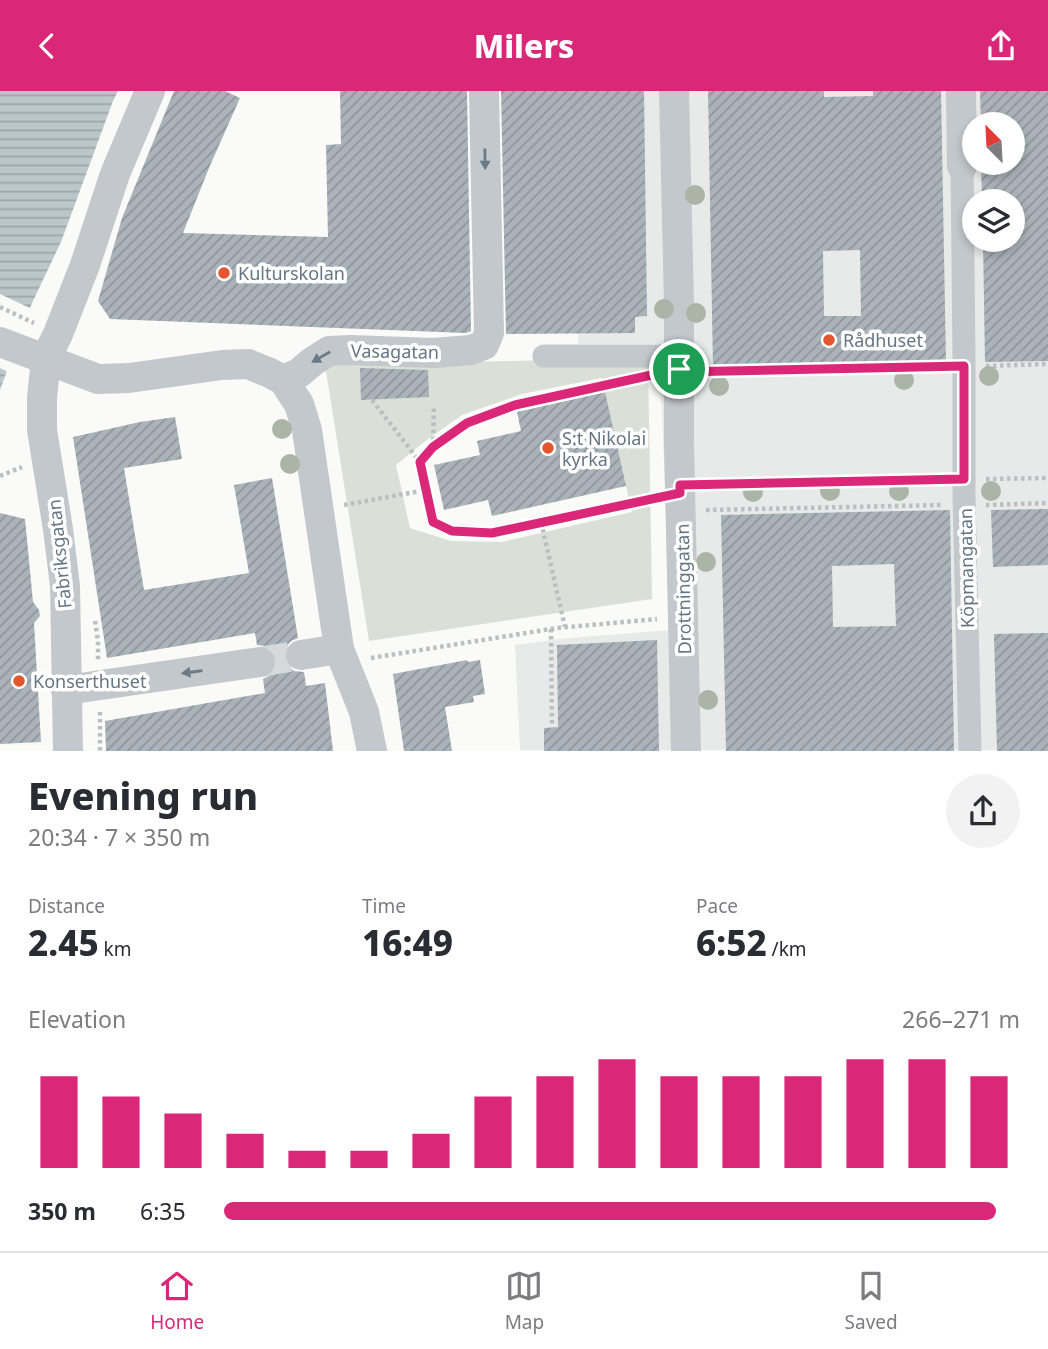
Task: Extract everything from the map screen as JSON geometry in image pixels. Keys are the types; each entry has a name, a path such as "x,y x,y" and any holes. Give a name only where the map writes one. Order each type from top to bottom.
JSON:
{"street":[{"name":"Fabriksgatan","path":"68,751 65,586 42,430 46,358 85,265 115,174 150,91"},
{"name":"Vasagatan","path":"283,380 299,373 329,352 351,350 433,353 471,350 484,345 489,333 484,91"},
{"name":"Drottninggatan","path":"674,91 686,751"},
{"name":"Köpmangatan","path":"961,91 962,166"},
{"name":"Köpmangatan","path":"962,175 964,505 970,751"},
{"path":"8,345 98,379 248,364 283,380 299,404 307,430 339,649 364,712 372,751"},
{"path":"544,356 679,364"},
{"path":"301,655 339,649"},
{"path":"66,690 260,662"}],"path":[{"path":"0,307 28,320"},
{"path":"679,364 1048,364"},
{"path":"420,462 433,447 467,423 515,405 629,380"},
{"path":"372,400 420,462 433,522 452,531 492,533 680,496 964,479 1048,478"},
{"path":"433,447 434,405"},
{"path":"338,507 426,490"},
{"path":"680,496 964,505 1048,503"},
{"path":"541,522 565,627"},
{"path":"374,658 565,627 643,620"},
{"path":"551,629 552,727"}],"shaded area":[{"path":"0,91 118,91 61,242 32,303 0,390"},
{"path":"581,91 1048,91 1048,750 520,750 515,645 671,630 659,344 578,344"},
{"path":"648,358 652,599 369,641 325,365","holes":["601,378 632,512 502,542 451,541 410,528 396,465 462,415 522,394"]}],"pier":[{"path":"0,294 32,309 8,372 0,368"}],"building":[{"path":"174,91 225,91 240,98 183,233 328,237 326,145 341,144 340,91 467,91 471,331 466,333 110,319 98,301 122,218"},
{"path":"501,91 644,91 647,316 635,317 635,333 506,334"},
{"path":"708,91 824,91 824,97 873,96 873,91 941,91 946,363 713,368","holes":["860,250 861,316 824,316 823,251"]},
{"path":"980,91 1048,91 1048,361 985,362 983,252 1025,252 1025,189 982,189 981,175 1026,175 1026,112 981,112"},
{"path":"360,368 428,370 429,397 361,400"},
{"name":"S:t Nikolai kyrka","path":"605,392 626,486 492,516 488,500 444,510 434,465 480,455 477,441 521,431 517,412"},
{"path":"175,417 182,459 124,468 144,590 249,573 234,485 272,478 298,638 285,648 284,658 294,671 304,672 306,686 325,683 333,751 106,751 105,721 265,693 263,679 271,675 276,668 277,659 274,652 266,646 257,645 255,633 107,658 73,437"},
{"path":"1048,509 1048,565 993,567 991,510"},
{"path":"950,510 954,751 726,751 721,515","holes":["894,564 896,626 833,627 832,566"]},
{"name":"Konserthuset","path":"0,513 25,519 33,602 40,616 34,623 41,742 0,744"},
{"path":"1048,633 1048,751 997,751 994,634"},
{"path":"657,640 659,751 544,751 544,728 558,727 557,645"},
{"path":"480,660 485,694 473,696 474,702 445,707 452,751 404,751 393,674"}],"tunnel":[{"path":"260,662 301,655"}],"place":[{"name":"Kulturskolan","path":"224,273"},
{"name":"Rådhuset","path":"829,340"},
{"name":"S:t Nikolai kyrka","path":"548,448"},
{"name":"Konserthuset","path":"19,681"}],"route":[{"path":"964,366 964,479 680,485 680,493 492,533 452,531 433,522 420,462 433,447 467,423 515,405 679,369 679,372 964,366"}]}
